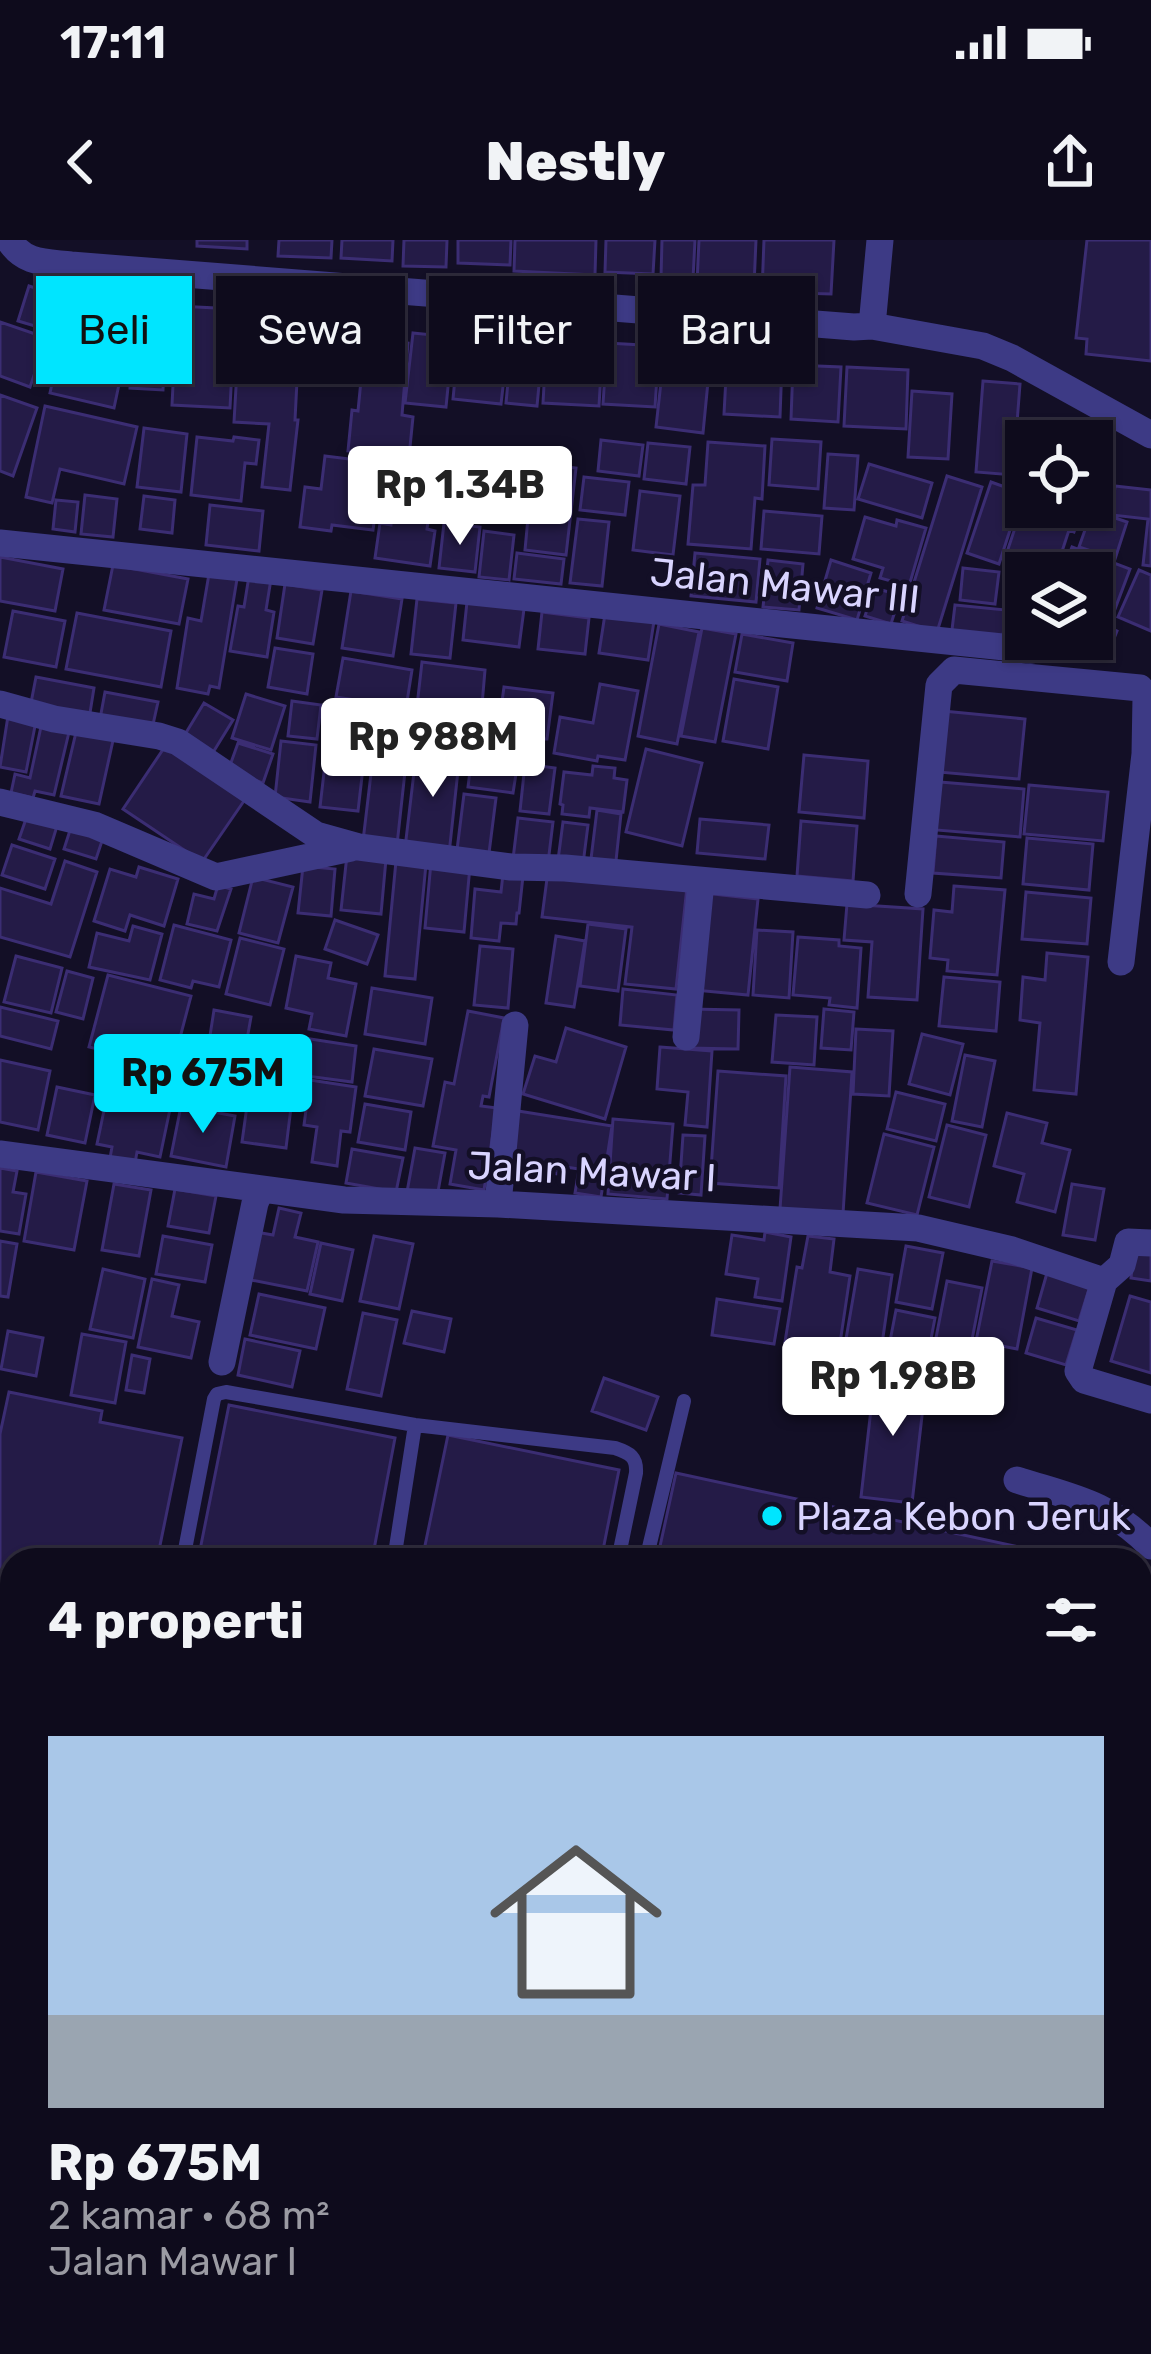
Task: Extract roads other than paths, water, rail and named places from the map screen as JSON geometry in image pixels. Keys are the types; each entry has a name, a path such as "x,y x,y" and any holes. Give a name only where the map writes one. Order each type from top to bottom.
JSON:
{"street":[{"path":"9,240 21,256 56,263 872,326 983,346 1150,432"},
{"path":"872,326 880,240"},
{"name":"Jalan Mawar III","path":"0,543 1005,647"},
{"path":"918,894 939,685 954,670 1140,688 1146,697 1148,754 1121,962"},
{"path":"0,704 178,742 316,835 359,847 511,867 867,896"},
{"path":"0,802 94,825 216,877 359,847"},
{"path":"686,1037 701,882"},
{"path":"498,1204 515,1025"},
{"name":"Jalan Mawar I","path":"0,1154 344,1200 918,1228 1012,1250 1103,1281"},
{"path":"222,1362 261,1189"},
{"path":"1151,1243 1128,1242 1122,1265 1103,1281 1078,1371 1084,1380 1151,1400"},
{"path":"1017,1480 1102,1507 1128,1523 1151,1546"}],"lane":[{"path":"185,1548 217,1394 226,1392 416,1425 630,1453 637,1463 636,1473 620,1548"},
{"path":"649,1548 684,1402"},
{"path":"396,1548 416,1425"}],"place":[{"name":"Plaza Kebon Jeruk","path":"772,1516"}]}
